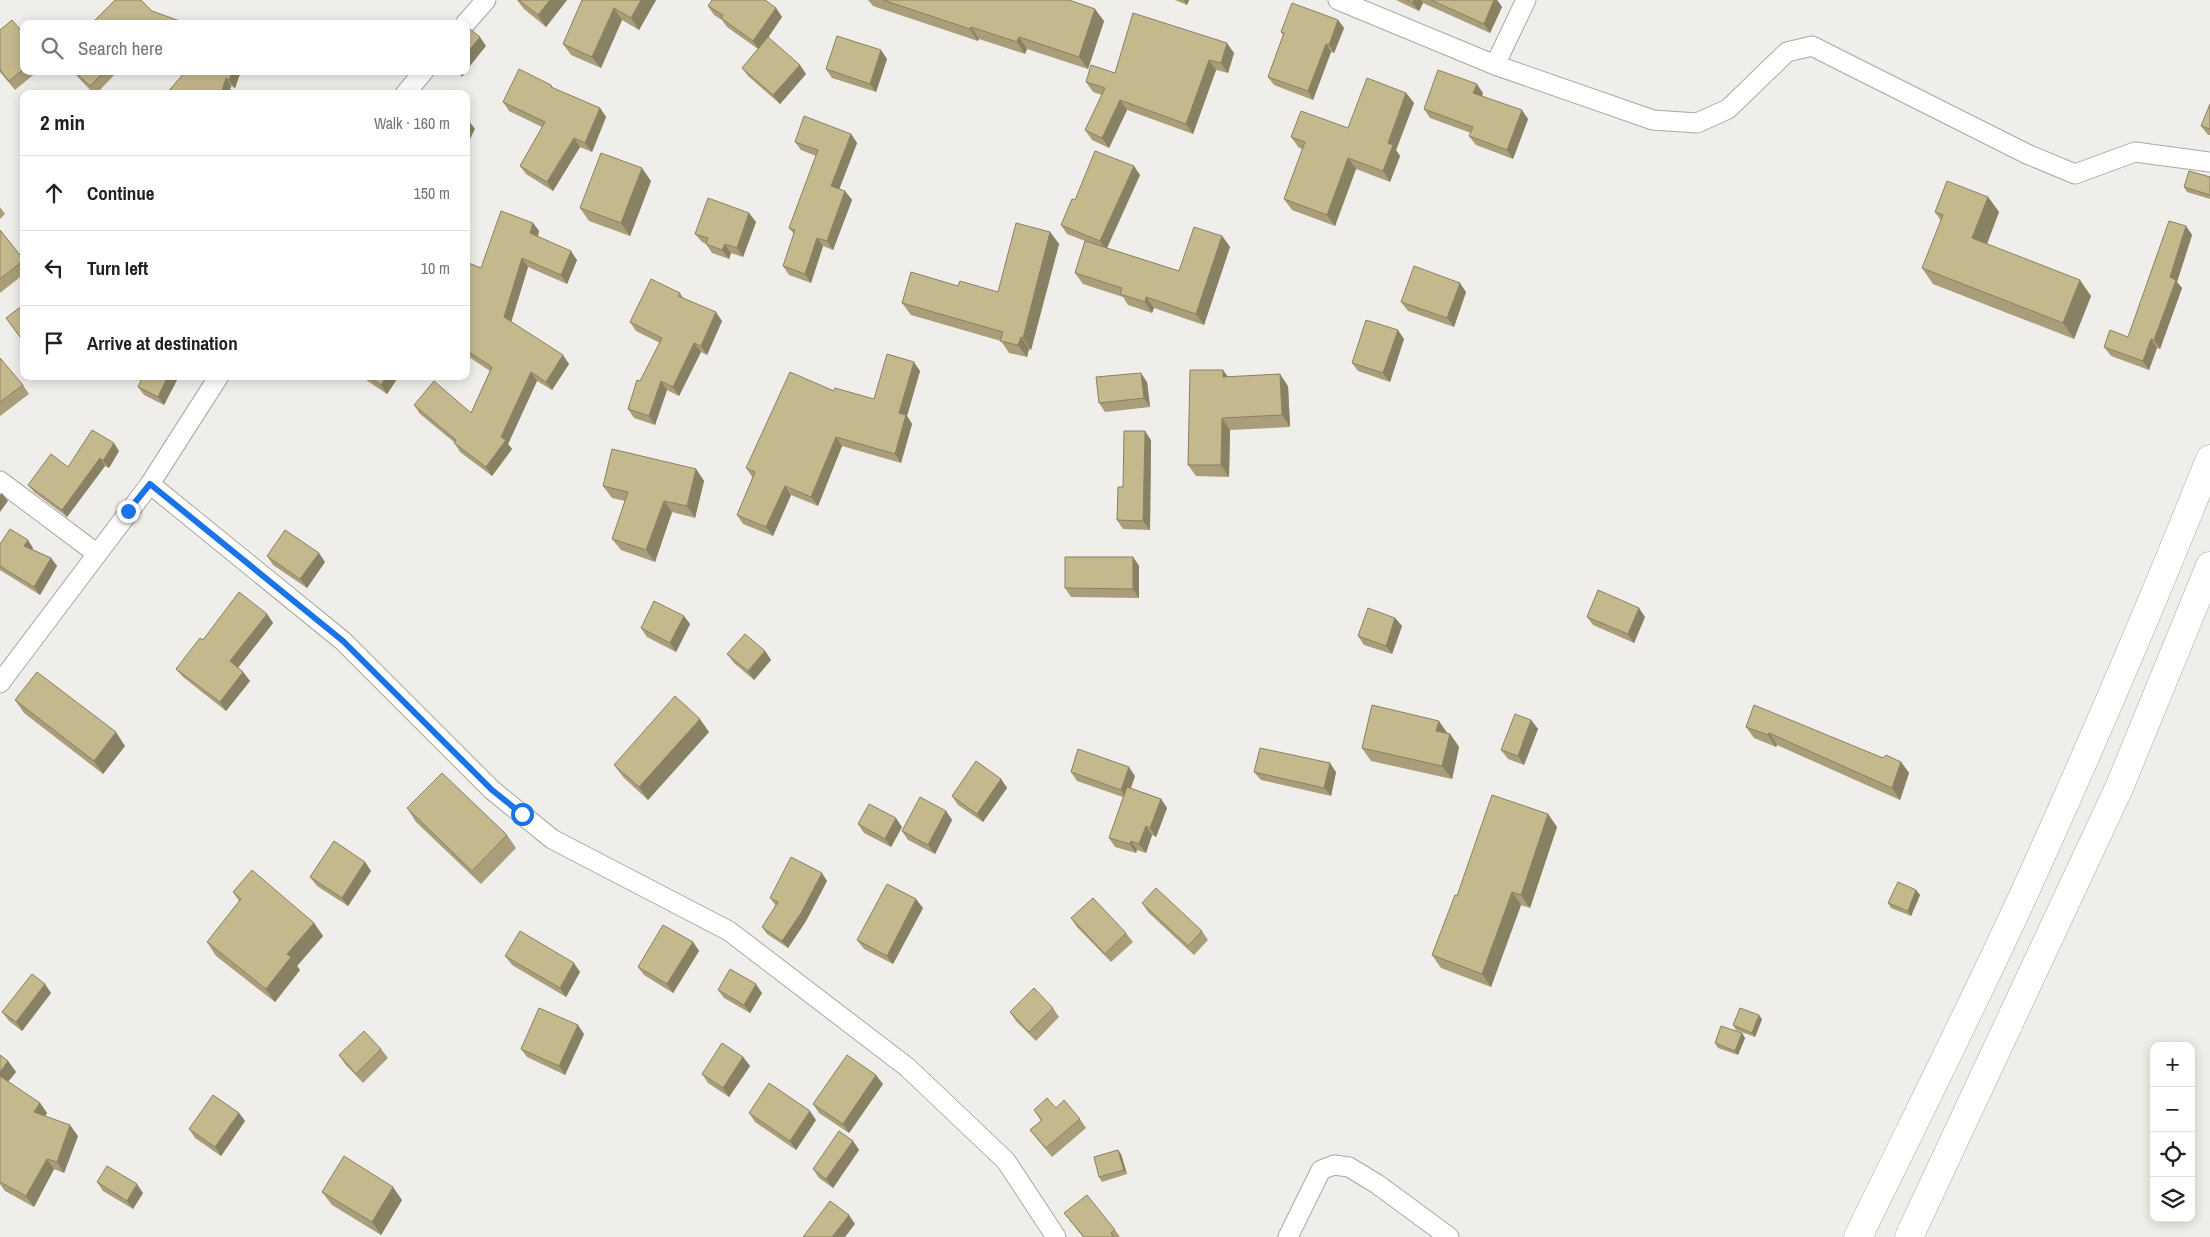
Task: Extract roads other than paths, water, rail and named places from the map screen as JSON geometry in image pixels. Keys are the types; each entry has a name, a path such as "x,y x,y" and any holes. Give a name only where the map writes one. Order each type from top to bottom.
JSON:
{"main road":[{"path":"1858,1237 2027,887 2158,589 2210,458"},
{"path":"1909,1237 2119,788 2210,566"}],"street":[{"path":"468,20 486,0"},
{"path":"1338,0 1495,65 1653,120 1697,123 1728,110 1787,52 1812,46 2027,154 2074,174 2135,152 2210,162"},
{"path":"1495,65 1526,0"},
{"path":"408,90 421,75"},
{"path":"0,683 96,553 150,484 216,380"},
{"path":"0,481 96,553"},
{"path":"150,484 343,641 492,790 552,839 729,931 907,1068 1006,1161 1056,1237"},
{"path":"1288,1237 1321,1170 1334,1165 1348,1167 1377,1184 1449,1237"}]}
